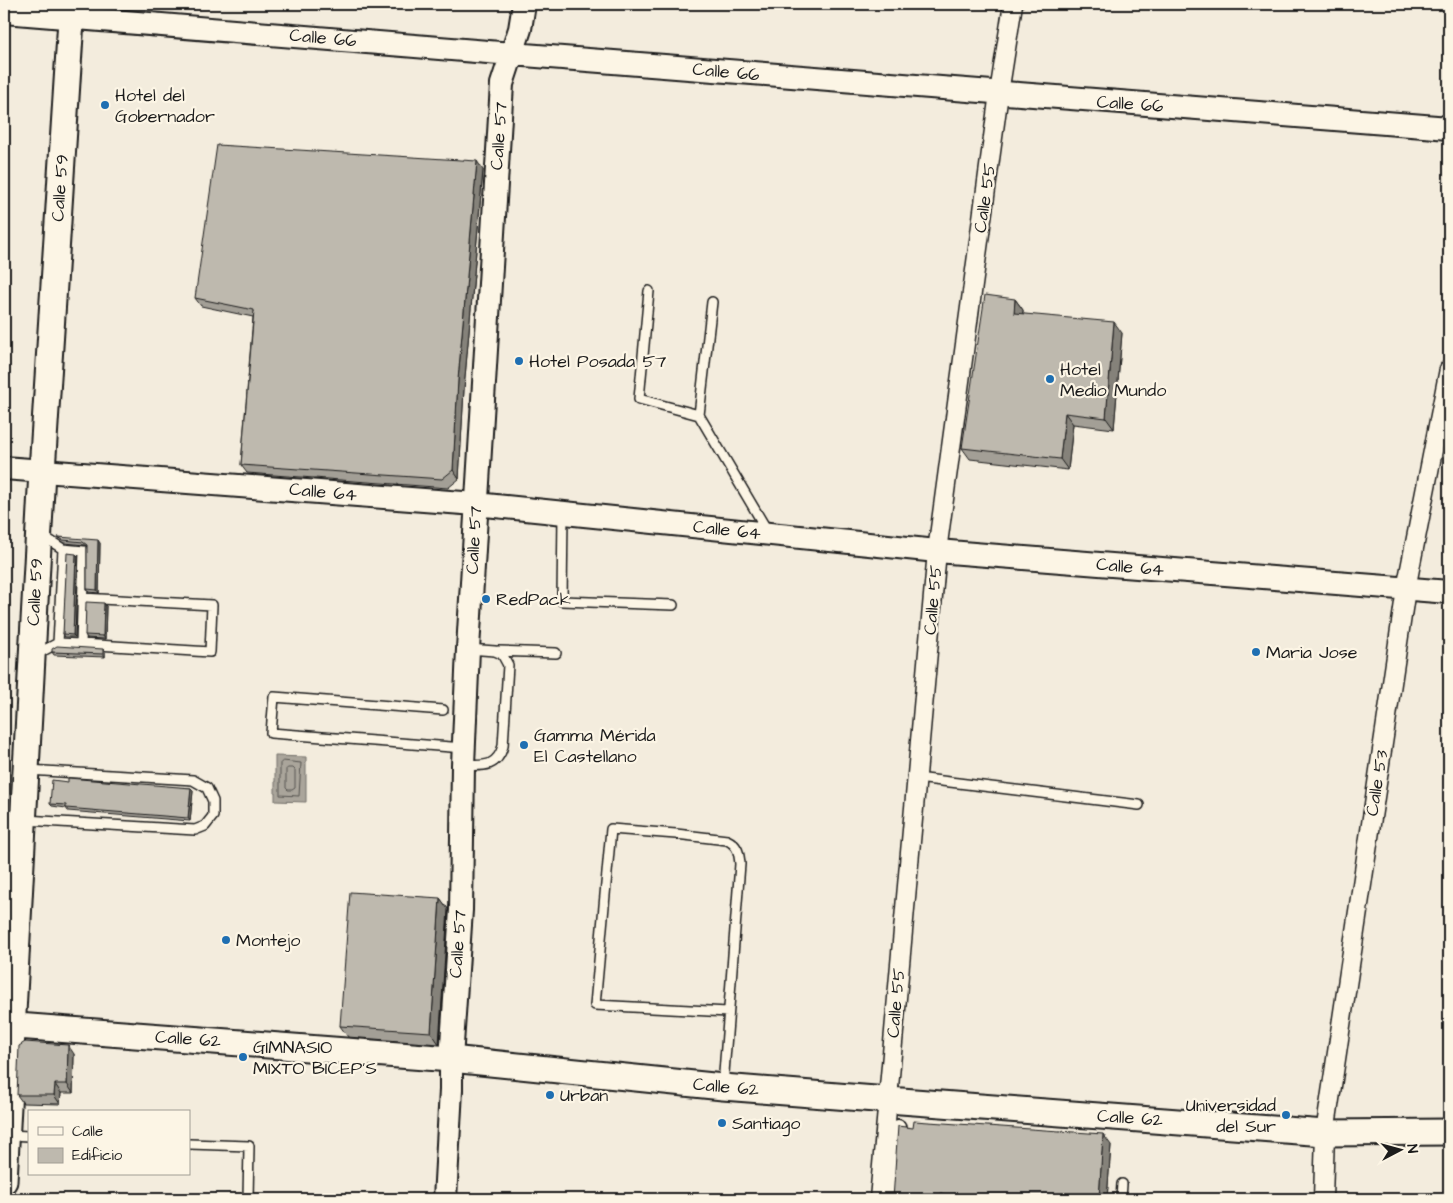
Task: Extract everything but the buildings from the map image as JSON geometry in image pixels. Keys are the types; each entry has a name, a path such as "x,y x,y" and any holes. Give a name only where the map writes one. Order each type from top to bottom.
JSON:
{"main road":[{"name":"Calle 59","path":"4,1181 17,1136 8,1025 17,821 26,769 38,533 71,10"},
{"name":"Calle 62","path":"8,1025 451,1059 723,1087 1325,1133 1449,1132"}],"street":[{"name":"Calle 57","path":"445,1199 451,1059 461,910 468,649 502,84 520,29 524,4"},
{"name":"Calle 55","path":"880,1199 937,551 999,93 1013,4"},
{"name":"Calle 66","path":"4,12 71,10 512,54 1449,128"},
{"name":"Calle 53","path":"1323,1199 1325,1133 1406,589 1449,369"},
{"name":"Calle 64","path":"4,468 476,504 937,551 1449,592"},
{"path":"892,1199 898,1127"},
{"path":"871,1199 877,1128"}],"lane":[{"path":"649,291 639,399 699,415"},
{"path":"712,302 699,415 769,534"},
{"path":"563,513 562,601 673,606"},
{"path":"38,533 62,550 84,551 81,644"},
{"path":"58,643 62,550"},
{"path":"32,656 58,643 210,652 212,605 82,598"},
{"path":"468,649 556,653"},
{"path":"443,710 274,697 271,733 464,757 480,766 489,764 501,754 503,746 508,666 502,654 495,651"},
{"path":"17,821 195,830 205,826 213,816 213,801 207,788 194,780 26,769"},
{"path":"917,778 1139,805"},
{"path":"723,1087 740,864 739,851 733,843 727,840 611,829 595,1005 728,1012"},
{"path":"190,1144 249,1146 248,1199"},
{"path":"1122,1184 1122,1199"}],"water":[{"path":"275,756 306,757 306,802 275,801"}],"place":[{"name":"Hotel del Gobernador","path":"105,105"},
{"name":"Hotel Posada 57","path":"519,361"},
{"name":"Hotel Medio Mundo","path":"1050,379"},
{"name":"RedPack","path":"486,599"},
{"name":"Maria Jose","path":"1256,652"},
{"name":"Gamma Mérida El Castellano","path":"524,745"},
{"name":"Montejo","path":"226,940"},
{"name":"GIMNASIO MIXTO BICEP'S","path":"243,1057"},
{"name":"Urban","path":"550,1095"},
{"name":"Universidad del Sur","path":"1286,1115"},
{"name":"Santiago","path":"722,1123"}]}
